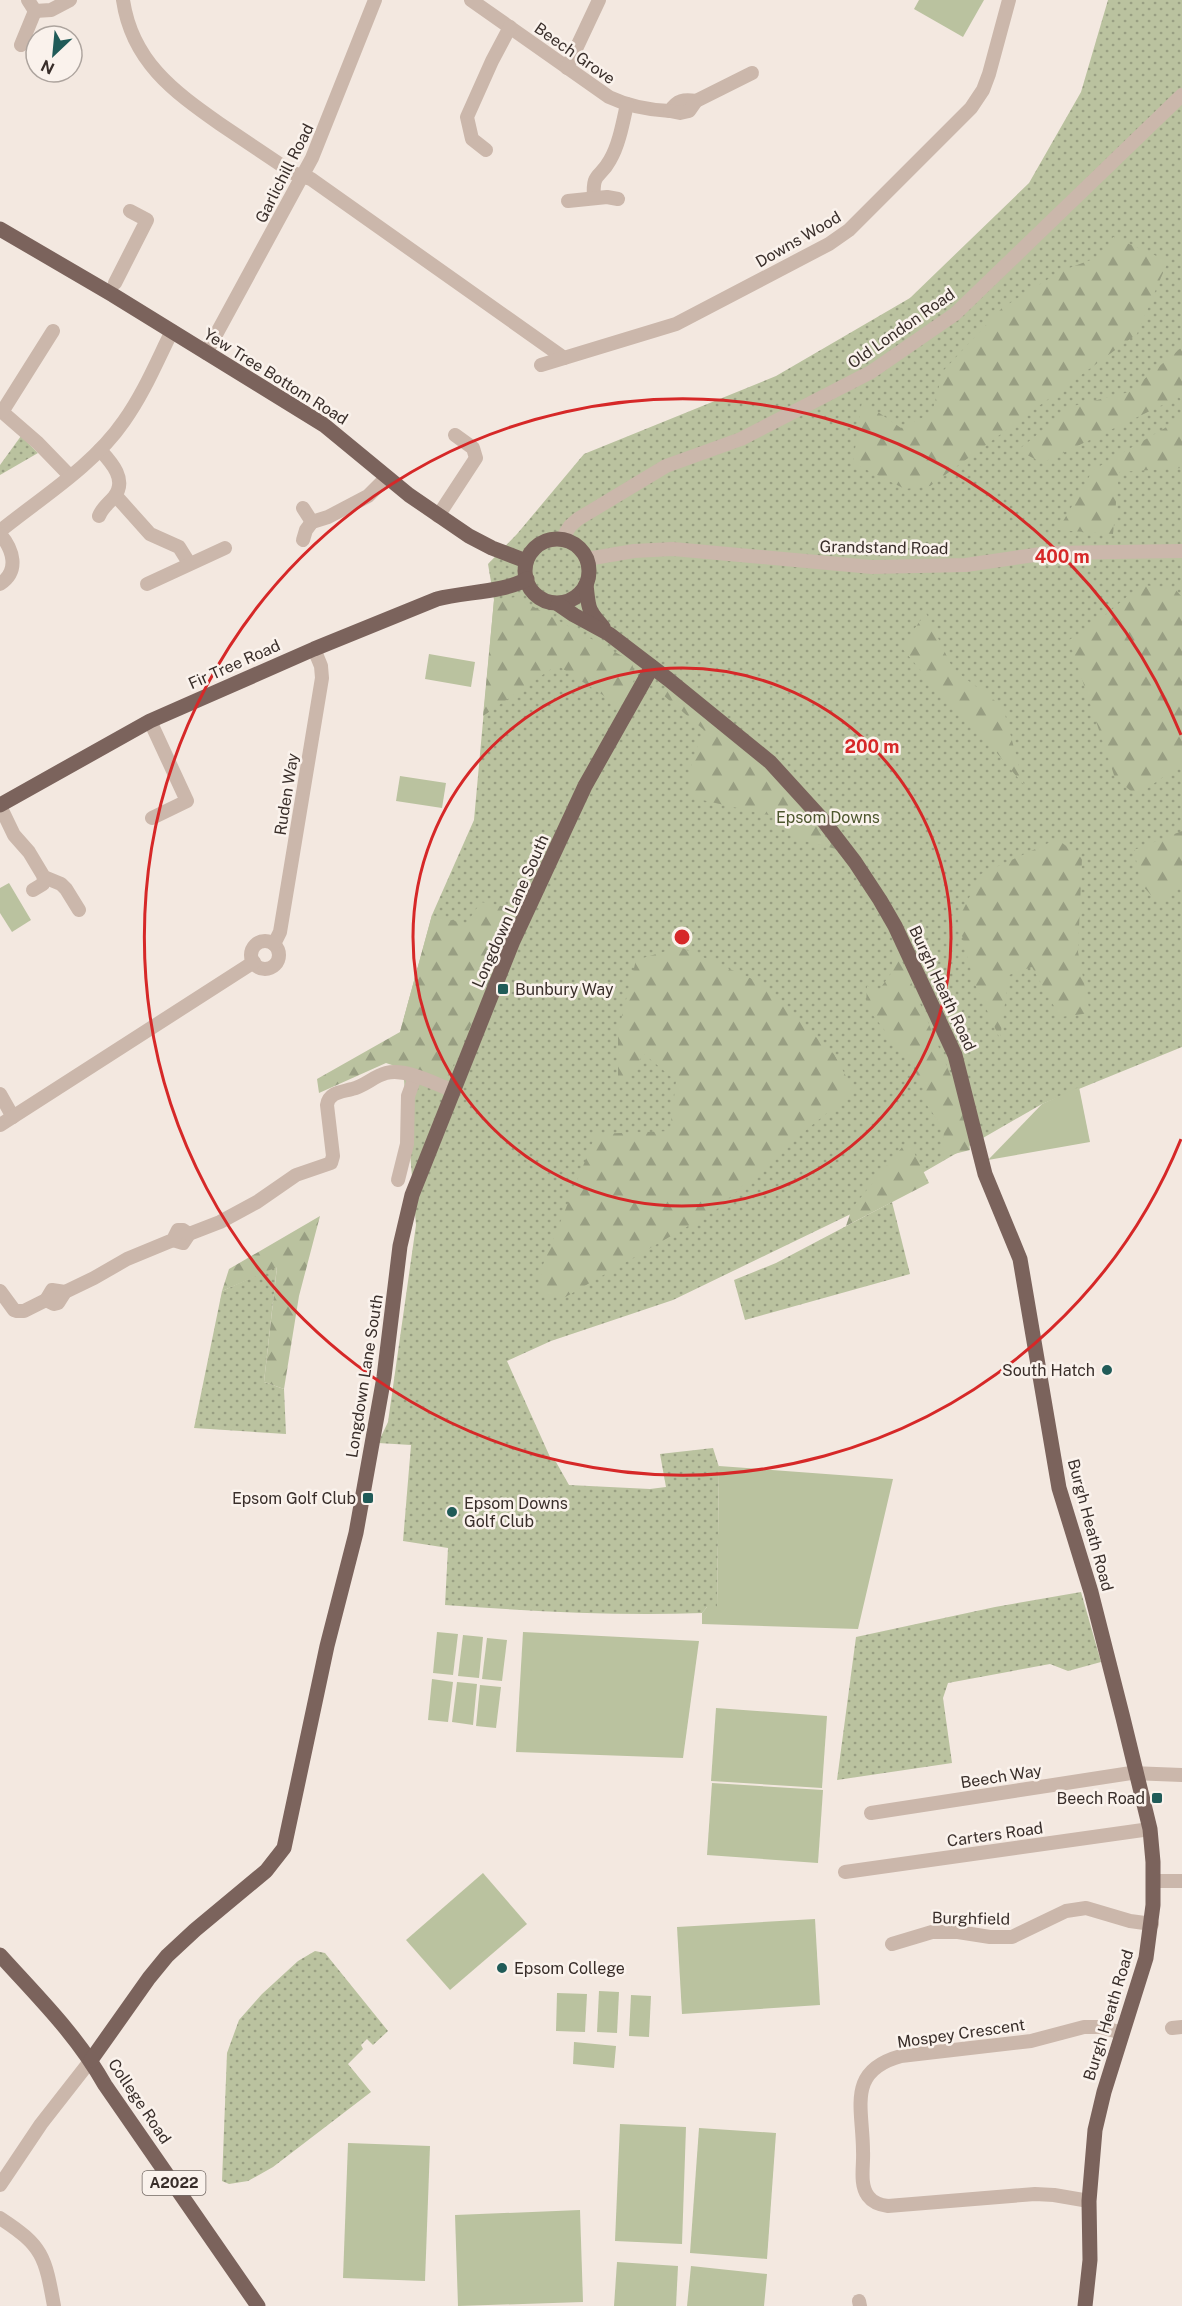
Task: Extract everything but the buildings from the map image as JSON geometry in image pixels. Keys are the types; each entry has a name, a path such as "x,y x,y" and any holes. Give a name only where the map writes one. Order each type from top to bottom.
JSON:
{"main road":[{"name":"Yew Tree Bottom Road","path":"0,229 58,261 324,425 438,516 481,543 526,561"},
{"path":"562,539 574,545 587,559 589,573 586,585 572,600 558,604 545,602 537,597 526,579 526,561 532,551 547,541 562,539"},
{"name":"Fir Tree Road","path":"0,806 150,721 314,649 437,599 496,589 518,584 526,579"},
{"name":"Burgh Heath Road","path":"586,585 588,607 592,616 609,634"},
{"name":"Fir Tree Road","path":"496,589 537,597"},
{"name":"Burgh Heath Road","path":"558,604 609,634 770,762 822,819 880,900 955,1055 983,1167 1020,1259 1059,1488 1091,1592 1150,1828 1153,1881 1152,1924 1143,1969 1122,2033 1095,2130 1089,2201 1090,2260 1084,2306"},
{"name":"Longdown Lane South","path":"91,2060 167,1956 266,1871 284,1848 327,1646 356,1533 388,1352 400,1246 412,1195 513,942 585,786 652,667"},
{"name":"College Road","path":"0,1955 60,2020 91,2060 105,2085 258,2306"}],"street":[{"path":"21,45 31,5 51,10 70,0"},
{"path":"123,0 130,28 140,49 153,69 169,86 293,173 311,179 564,358"},
{"name":"Garlichill Road","path":"206,353 322,136 375,0"},
{"name":"Beech Grove","path":"471,0 609,97 627,104 657,111 680,113 689,111 696,101 752,73"},
{"path":"567,68 599,0"},
{"name":"Downs Wood","path":"541,365 676,324 829,244 849,230 971,108 983,90 1009,0"},
{"path":"486,150 472,139 467,117 510,27"},
{"name":"Old London Road","path":"562,539 570,526 578,519 646,478 688,456 741,439 871,372 955,314 1182,95"},
{"path":"594,198 595,177 610,161 627,104"},
{"path":"568,201 607,197 618,199"},
{"path":"115,283 147,220 130,211"},
{"path":"53,331 1,411 38,443 70,476"},
{"path":"0,584 11,573 13,562 12,552 0,532 100,450 123,423 140,396 172,331"},
{"path":"438,516 476,458 473,448 455,435"},
{"path":"99,516 102,509 116,496 119,484 118,473 100,450"},
{"path":"303,540 312,522 328,517 368,496 387,477"},
{"path":"116,496 150,534 178,547 189,563"},
{"path":"303,508 312,522"},
{"path":"147,584 225,548"},
{"name":"Grandstand Road","path":"587,559 634,551 674,549 872,567 966,565 1048,553 1182,551"},
{"name":"Ruden Way","path":"274,944 280,932 322,678 321,666 314,649"},
{"path":"150,721 187,801 152,818"},
{"path":"0,806 14,835 29,852 44,877 61,884 79,910"},
{"path":"33,890 42,884 44,877"},
{"name":"Ruden Way","path":"265,941 274,944 279,953 277,963 268,969 254,962 252,953 256,945 265,941"},
{"name":"Ruden Way","path":"0,1125 254,962"},
{"path":"0,1291 17,1311 24,1311 46,1300 54,1304 58,1303 65,1292 128,1258 172,1240 183,1243 189,1234 220,1222 257,1202 296,1175 330,1163 333,1156 327,1105 335,1094 363,1085 387,1072 415,1077 454,1091"},
{"path":"398,1180 407,1144 408,1096 415,1077"},
{"path":"0,1094 13,1117"},
{"name":"Beech Way","path":"871,1813 1131,1773 1137,1774"},
{"path":"1137,1774 1182,1775"},
{"name":"Carters Road","path":"845,1872 1150,1828"},
{"path":"1153,1881 1182,1881"},
{"name":"Burghfield","path":"892,1944 932,1932 1012,1937 1066,1911 1086,1908 1130,1921 1152,1924"},
{"name":"Mospey Crescent","path":"1089,2201 1054,2194 1035,2194 888,2206 878,2204 869,2199 863,2183 863,2135 859,2098 866,2079 876,2067 901,2056 1031,2040 1084,2027 1101,2027 1122,2033"},
{"path":"0,2185 41,2124 91,2060"},
{"path":"0,2218 24,2234 38,2248 48,2273 54,2306"}],"green space":[{"path":"919,0 984,0 963,37 914,9"},
{"name":"Epsom Downs Golf Club","path":"1108,0 1182,0 1182,1047 1042,1104 853,1213 673,1300 551,1341 507,1361 550,1457 556,1462 569,1485 650,1489 666,1487 660,1454 713,1448 719,1467 717,1608 707,1607 702,1613 637,1614 445,1605 448,1548 403,1541 411,1445 378,1443 388,1422 416,1225 400,1032 432,915 474,820 494,600 488,564 517,534 584,454 776,376 910,298 1029,183 1081,92"},
{"path":"1113,237 1168,261 1137,334 930,486 905,489 853,463 862,401 901,428 932,413 943,371 1002,308 1061,271 1104,255"},
{"path":"1182,347 1182,402 1179,397 1042,463 1018,450 1073,406 1129,392"},
{"path":"1182,418 1182,468 1119,472 1113,534 1058,530 1093,470"},
{"path":"21,436 38,453 0,475 0,465"},
{"path":"1141,585 1174,588 1182,597 1182,763 1137,796 1115,778 1069,640 1097,622"},
{"path":"516,597 631,661 636,676 621,707 557,665 483,716 494,600"},
{"path":"926,613 953,669 1003,707 1024,785 974,726 939,692 901,647"},
{"path":"429,654 475,662 471,687 425,679"},
{"path":"667,687 735,743 783,788 836,849 797,839 773,816 689,797 692,761 704,730 663,695"},
{"path":"400,776 446,783 442,808 396,801"},
{"path":"1182,831 1182,881 1159,904 1141,884 1134,850"},
{"path":"1057,839 1082,858 1078,952 1090,1013 1060,1017 1032,967 1009,975 1000,1039 974,982 958,920 981,874"},
{"path":"9,883 31,920 12,932 0,913 0,888"},
{"path":"481,902 522,910 449,1075 448,1084 386,1063 319,1093 317,1079 400,1032 432,915 466,924"},
{"path":"893,940 965,1109 970,1150 942,1157 944,1129 921,1097 926,1090 912,1066 866,1006 867,986 879,990 892,972"},
{"path":"680,947 759,982 834,1054 854,1091 789,1144 716,1210 562,1299 539,1292 542,1267 596,1134 670,1131 676,1081 644,1054 618,1088 618,1032 636,960"},
{"path":"1079,1087 1090,1142 988,1160 1042,1104"},
{"path":"908,1140 929,1183 846,1226 852,1208"},
{"path":"892,1202 910,1274 745,1320 734,1280 776,1263"},
{"path":"320,1216 299,1296 284,1389 264,1382 277,1267 222,1291 229,1269"},
{"path":"277,1266 264,1382 284,1389 286,1434 194,1428 222,1291"},
{"path":"719,1466 893,1479 858,1629 702,1624 702,1613 707,1607 717,1607"},
{"path":"1081,1592 1101,1662 1068,1671 1050,1664 948,1683 943,1698 952,1763 837,1780 856,1637 995,1607"},
{"path":"437,1632 458,1634 453,1675 433,1673"},
{"path":"523,1632 699,1641 683,1758 516,1752"},
{"path":"463,1635 483,1637 479,1678 458,1676"},
{"path":"487,1638 507,1640 502,1681 482,1679"},
{"path":"432,1679 453,1682 448,1722 428,1720"},
{"path":"457,1682 477,1684 473,1725 452,1722"},
{"path":"480,1685 501,1687 496,1728 476,1726"},
{"path":"716,1708 827,1716 822,1788 711,1781"},
{"path":"712,1783 823,1790 818,1863 707,1855"},
{"path":"483,1873 527,1924 450,1990 406,1940"},
{"path":"815,1919 820,2005 682,2014 677,1927"},
{"path":"315,1951 325,1953 388,2031 373,2045 367,2039 361,2045 363,2049 348,2064 371,2092 273,2167 248,2181 229,2184 222,2181 227,2053 239,2020 262,1994 298,1961"},
{"path":"599,1991 619,1992 617,2033 597,2032"},
{"path":"557,1993 587,1994 585,2032 556,2031"},
{"path":"631,1995 651,1996 649,2037 629,2036"},
{"path":"574,2042 616,2046 614,2068 573,2064"},
{"path":"620,2124 686,2127 682,2244 615,2241"},
{"path":"699,2128 776,2133 767,2259 690,2253"},
{"path":"348,2143 430,2146 425,2281 343,2278"},
{"path":"580,2210 583,2302 458,2306 455,2215"},
{"path":"617,2262 678,2266 676,2306 614,2306"},
{"path":"691,2266 767,2274 764,2306 687,2306"}],"place":[{"name":"Bunbury Way","path":"503,989"},
{"name":"South Hatch","path":"1107,1370"},
{"name":"Epsom Golf Club","path":"368,1498"},
{"name":"Epsom Downs Golf Club","path":"452,1512"},
{"name":"Beech Road","path":"1157,1798"},
{"name":"Epsom College","path":"502,1968"}],"park label":[{"name":"Epsom Downs","path":"828,817"}]}
